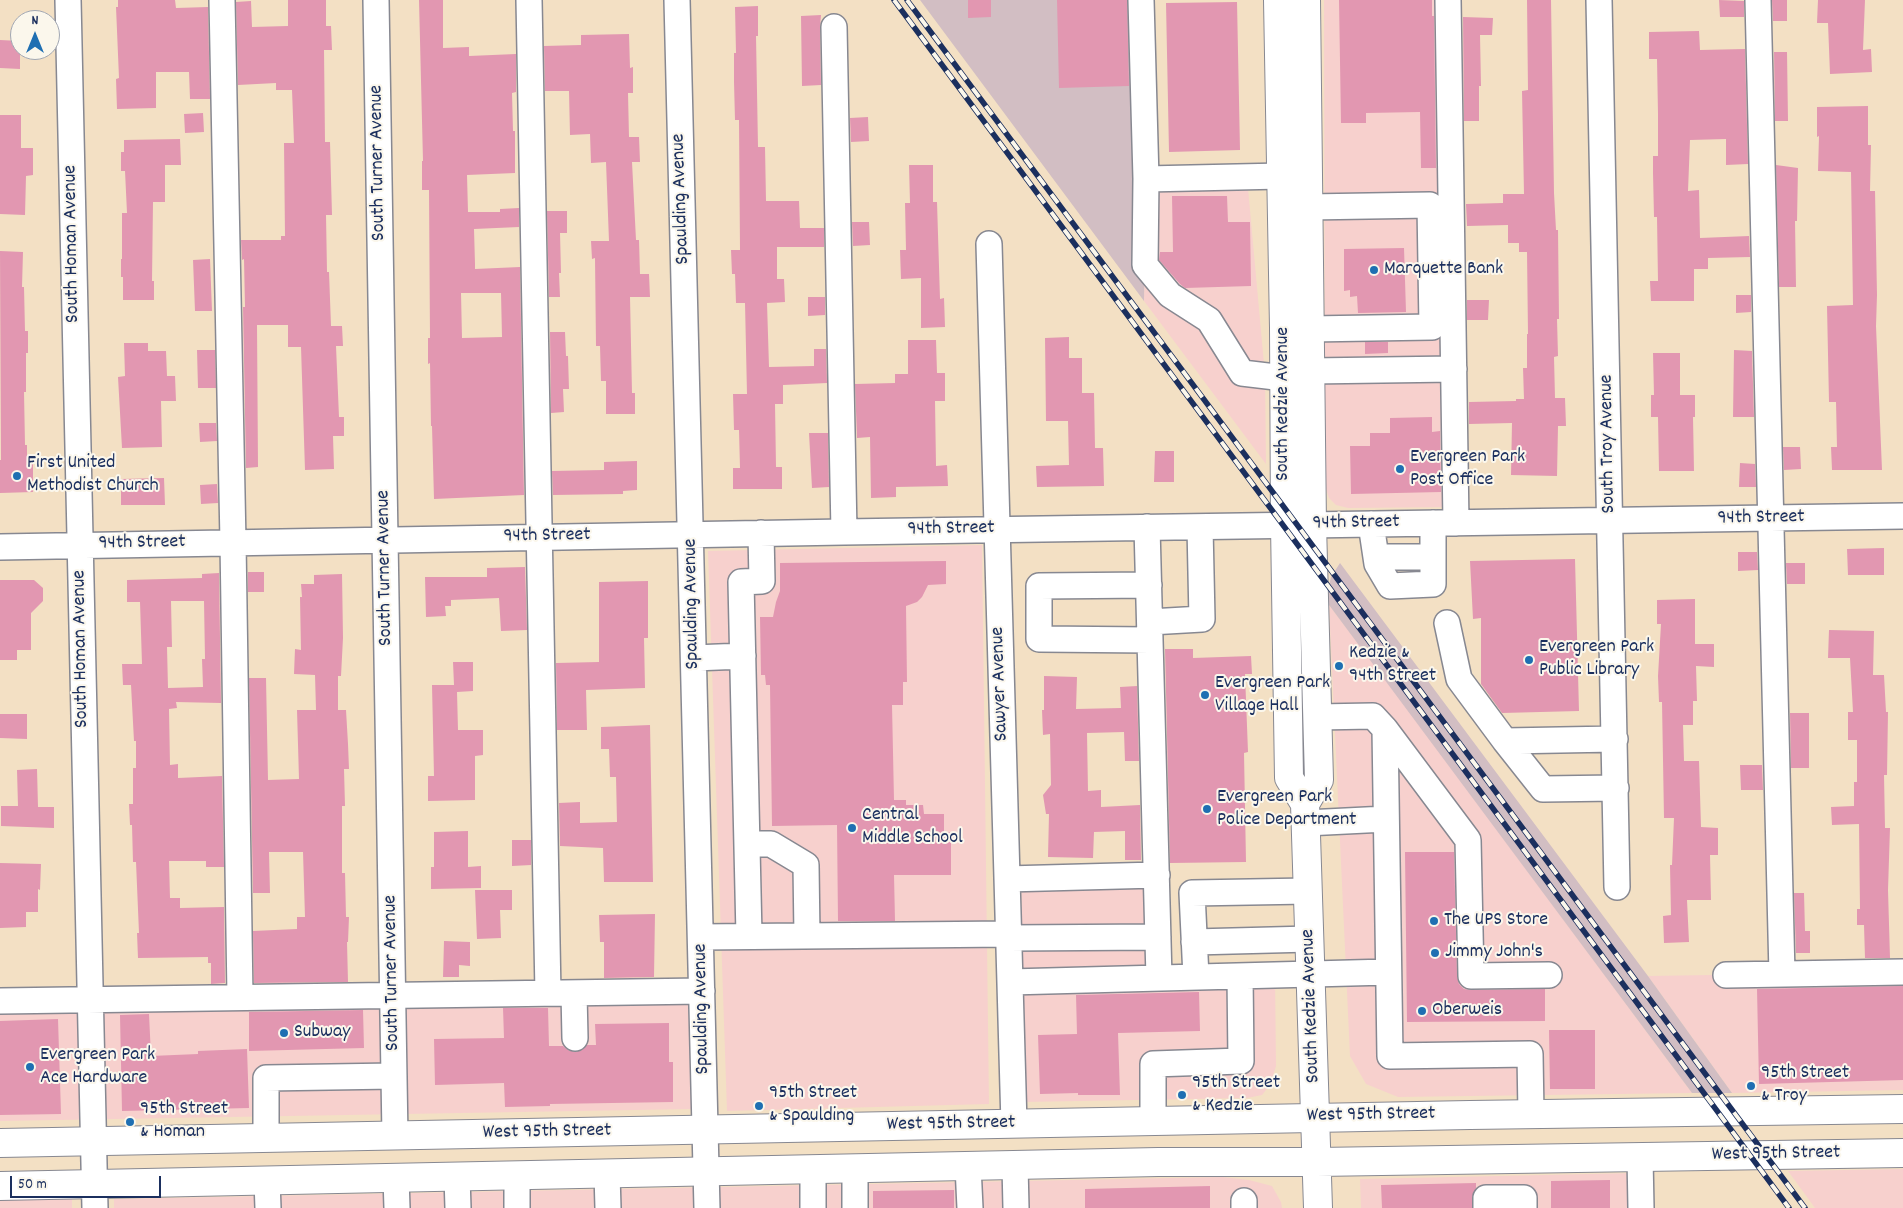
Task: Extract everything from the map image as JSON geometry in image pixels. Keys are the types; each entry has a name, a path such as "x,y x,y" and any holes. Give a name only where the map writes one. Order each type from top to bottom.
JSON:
{"main road":[{"name":"South Kedzie Avenue","path":"1278,0 1282,176 1297,374 1312,525 1319,780 1306,813 1318,1208"},
{"name":"South Kedzie Avenue","path":"1306,0 1310,329 1297,374 1285,525 1289,778 1306,813"},
{"name":"West 95th Street","path":"0,1143 1531,1114 1903,1109"},
{"name":"West 95th Street","path":"0,1186 95,1196 267,1180 1158,1162 1317,1162 1903,1153"}],"street":[{"name":"South Homan Avenue","path":"68,0 95,1196"},
{"path":"222,0 240,998"},
{"name":"South Turner Avenue","path":"376,0 395,1136"},
{"path":"529,0 548,994"},
{"name":"Spaulding Avenue","path":"677,0 707,1208"},
{"path":"1141,0 1146,179 1145,265 1170,295 1209,320 1242,372 1297,374 1454,369"},
{"path":"1371,524 1376,557 1433,557 1445,523 1454,369 1448,0"},
{"name":"South Troy Avenue","path":"1599,0 1617,887"},
{"path":"1758,0 1782,974"},
{"path":"834,27 844,532"},
{"path":"1146,179 1282,176"},
{"path":"1308,207 1430,205 1432,327 1310,329"},
{"name":"Sawyer Avenue","path":"989,244 1014,1124"},
{"name":"94th Street","path":"0,547 691,534 1903,516"},
{"path":"1149,586 1039,586 1039,639 1150,631 1202,619 1200,527"},
{"path":"1147,528 1159,978"},
{"path":"749,936 741,582 762,581 761,533"},
{"path":"1447,623 1458,679 1504,741 1543,789 1616,788"},
{"path":"694,658 743,656"},
{"path":"1317,717 1373,716 1385,729 1468,840 1471,976 1549,975"},
{"path":"1385,729 1390,1056 1530,1054 1531,1114"},
{"path":"1504,741 1615,739"},
{"path":"1306,813 1386,819"},
{"path":"747,844 771,844 806,865 808,936"},
{"path":"1007,879 1157,876"},
{"path":"1196,977 1192,893 1308,890"},
{"path":"701,937 1158,937"},
{"path":"1194,942 1310,940"},
{"path":"1010,982 1388,972"},
{"path":"1726,975 1903,972"},
{"path":"1153,1121 1153,1064 1240,1061 1240,976"},
{"path":"0,1001 702,992"},
{"path":"574,993 575,1038"},
{"path":"266,1138 266,1078 394,1076"},
{"path":"1640,1157 1641,1208"},
{"path":"968,1166 970,1208"},
{"path":"1015,1166 1016,1208"},
{"path":"855,1169 855,1208"},
{"path":"812,1170 813,1208"},
{"path":"607,1174 608,1208"},
{"path":"517,1176 518,1208"},
{"path":"457,1177 458,1208"},
{"path":"396,1178 397,1208"},
{"path":"267,1180 268,1208"},
{"path":"1486,1208 1486,1198 1524,1198 1524,1208"}],"shaded area":[{"path":"920,0 1141,0 1146,179 1144,301"},
{"path":"1324,0 1448,0 1456,507 1348,508 1336,505 1329,498 1325,486"},
{"path":"1247,177 1265,375 1266,464 1144,301 1146,179"},
{"name":"Central Middle School","path":"982,545 989,1104 727,1111 708,551"},
{"path":"1340,563 1648,976 1732,1093 1692,1093 1329,605 1328,590 1331,577"},
{"path":"1329,605 1692,1093 1398,1097 1366,1084 1350,1056"},
{"path":"1156,868 1159,978 1275,975 1276,1066 1270,1085 1262,1095 1247,1098 1024,1102 1021,870"},
{"path":"1903,972 1903,1090 1732,1093 1648,976"},
{"path":"688,991 693,1109 0,1121 0,1001"},
{"path":"1903,1169 1903,1208 1815,1208 1788,1171"},
{"path":"1636,1173 1637,1208 1361,1208 1360,1179"},
{"path":"1222,1177 1249,1180 1272,1186 1281,1202 1282,1208 114,1208 114,1199"},
{"path":"72,1199 72,1208 0,1208 0,1200"}],"building":[{"path":"118,0 175,0 176,8 208,7 210,99 190,99 189,72 156,72 156,108 117,109 116,79 119,78 116,7 118,7"},
{"path":"288,0 326,0 326,26 331,26 332,50 324,50 325,142 330,142 332,215 326,215 327,272 329,272 331,326 342,326 343,346 336,346 339,417 344,417 344,436 333,436 334,469 305,470 301,347 288,347 288,325 257,325 258,467 246,468 244,259 242,260 241,240 281,240 281,236 285,236 284,143 294,143 292,90 276,90 276,83 238,85 236,2 251,1 252,27 288,26"},
{"path":"419,0 443,0 443,48 469,47 469,56 516,54 516,92 512,93 513,131 515,131 515,173 467,175 468,212 500,212 500,209 519,208 519,227 474,229 475,269 520,267 524,495 434,499 430,363 428,364 428,338 430,338 429,190 422,190","holes":["461,293 501,293 502,337 462,338"]},
{"path":"968,0 991,0 991,17 968,18"},
{"path":"1057,0 1127,0 1129,86 1059,88"},
{"path":"1339,0 1432,0 1432,16 1434,16 1436,168 1421,168 1420,112 1366,113 1366,123 1341,123"},
{"path":"1527,0 1551,0 1554,193 1556,230 1558,230 1559,319 1557,319 1558,356 1554,357 1555,398 1565,398 1566,426 1558,426 1557,476 1511,475 1512,423 1469,424 1469,402 1516,401 1516,399 1524,399 1523,368 1527,368 1528,334 1527,252 1519,252 1519,243 1508,243 1508,225 1467,226 1466,204 1503,203 1503,194 1524,194 1522,91 1528,90"},
{"path":"1719,0 1744,1 1744,17 1720,17"},
{"path":"1772,0 1787,0 1787,21 1773,21"},
{"path":"1818,0 1865,0 1863,50 1871,49 1872,72 1830,74 1828,23 1817,23"},
{"path":"1237,2 1240,150 1169,152 1166,3"},
{"path":"758,6 758,36 756,36 758,147 765,147 766,201 799,201 800,228 824,228 824,247 777,247 777,279 784,279 785,302 767,303 769,367 814,366 814,349 826,349 827,383 783,385 783,404 775,404 776,467 782,467 782,489 733,489 733,468 740,468 739,430 734,430 733,394 747,394 745,303 736,303 735,274 732,274 731,250 740,250 739,120 735,120 734,82 734,53 736,53 735,7"},
{"path":"821,15 821,85 802,86 801,16"},
{"path":"1463,17 1493,18 1492,35 1480,35 1481,86 1479,86 1479,121 1464,121"},
{"path":"1699,31 1700,50 1745,49 1748,164 1726,165 1726,139 1690,140 1688,191 1699,190 1700,238 1749,236 1750,257 1708,258 1708,269 1694,269 1694,301 1651,301 1650,281 1658,281 1657,217 1654,217 1653,156 1658,156 1658,114 1657,59 1649,59 1649,32"},
{"path":"629,34 630,68 633,67 633,93 628,93 629,137 639,137 640,162 632,162 636,240 639,240 640,274 649,274 650,297 630,297 632,393 635,393 635,414 606,414 606,381 601,381 600,346 596,346 595,258 592,259 591,241 609,241 606,162 591,163 590,134 570,135 569,91 545,91 544,46 581,45 581,35"},
{"path":"0,40 10,40 10,60 20,60 20,69 0,68"},
{"path":"1774,52 1787,52 1788,121 1775,121"},
{"path":"1868,106 1868,145 1871,145 1870,191 1875,191 1876,326 1882,470 1832,470 1831,447 1837,447 1836,402 1829,402 1827,306 1853,305 1851,172 1818,171 1819,136 1817,137 1817,107"},
{"path":"203,113 204,132 185,133 184,114"},
{"path":"0,115 21,115 21,148 33,148 33,175 26,176 25,215 0,214"},
{"path":"868,117 869,141 851,142 850,118"},
{"path":"180,139 181,165 165,165 165,202 153,202 152,281 154,281 154,300 123,300 123,277 121,277 122,213 127,213 125,171 121,171 121,152 124,152 124,140"},
{"path":"909,165 933,165 933,202 937,202 940,299 944,298 945,327 921,328 921,278 901,279 900,250 906,250 905,203 910,203"},
{"path":"1776,165 1798,168 1797,221 1795,221 1796,287 1779,287"},
{"path":"1172,196 1227,196 1228,222 1250,222 1251,286 1185,288 1180,284 1159,260 1160,252 1173,252"},
{"path":"547,211 567,211 567,233 560,233 560,297 549,297"},
{"path":"852,222 869,222 870,245 853,246"},
{"name":"Marquette Bank","path":"1404,248 1406,312 1358,313 1357,296 1350,297 1350,290 1344,291 1344,249"},
{"path":"0,251 23,252 22,287 24,287 25,331 28,331 26,392 24,392 25,445 27,445 27,459 33,459 33,492 0,493"},
{"path":"210,259 212,311 195,311 193,260"},
{"path":"1736,295 1751,295 1751,312 1736,313"},
{"path":"808,297 825,297 825,315 808,316"},
{"path":"1467,300 1489,300 1488,320 1467,320"},
{"path":"550,332 565,332 569,389 563,389 564,412 551,413"},
{"path":"1069,337 1069,358 1082,358 1082,393 1094,393 1095,448 1103,448 1104,486 1037,487 1036,466 1069,465 1068,421 1046,421 1045,338"},
{"path":"908,340 936,340 937,373 945,373 945,401 935,401 936,466 947,465 948,486 896,487 896,497 871,498 870,437 857,438 855,384 895,383 895,374 908,374"},
{"path":"1365,342 1388,342 1388,353 1365,354"},
{"path":"124,343 148,343 148,351 166,351 167,376 175,376 176,401 161,401 162,447 122,448 118,377 125,376"},
{"path":"197,350 215,350 216,388 198,388"},
{"path":"1734,350 1752,351 1754,417 1733,417"},
{"path":"1653,353 1680,353 1680,395 1695,395 1695,417 1693,417 1694,471 1659,471 1658,417 1651,417 1651,395 1654,395"},
{"name":"Evergreen Park Post Office","path":"1432,417 1432,432 1440,431 1441,492 1351,494 1350,446 1370,446 1370,433 1390,433 1390,418"},
{"path":"199,423 216,423 217,441 200,442"},
{"path":"809,433 828,433 829,487 812,488"},
{"path":"1783,447 1800,447 1801,469 1784,470"},
{"path":"1155,451 1174,451 1174,482 1154,482"},
{"path":"637,461 637,490 623,491 623,494 553,495 552,471 604,470 604,462"},
{"path":"1740,463 1755,464 1756,487 1739,487"},
{"path":"164,478 165,505 121,505 121,479"},
{"path":"217,484 218,503 201,504 200,485"},
{"path":"1884,548 1884,575 1848,575 1847,549"},
{"path":"1738,552 1757,552 1758,570 1738,571"},
{"name":"Evergreen Park Public Library","path":"1575,559 1579,711 1502,713 1481,684 1481,618 1473,619 1470,561"},
{"path":"946,561 946,584 928,585 917,602 906,606 907,682 903,682 903,705 892,705 894,800 906,800 906,805 923,805 924,814 944,814 944,832 951,832 951,875 894,875 895,921 838,921 837,825 772,826 770,685 766,685 765,675 761,675 760,617 773,617 780,591 780,563"},
{"path":"1786,563 1805,563 1805,584 1787,584"},
{"path":"525,567 527,630 501,631 499,598 451,600 451,606 445,606 446,616 426,617 425,577 487,577 487,568"},
{"path":"248,572 264,572 264,592 248,592"},
{"path":"219,573 221,703 176,702 177,708 169,709 170,765 178,764 178,778 222,776 224,867 206,867 206,861 169,861 170,898 180,898 180,908 224,907 225,983 211,984 211,963 208,963 208,957 138,958 137,933 139,933 136,862 133,862 132,825 130,825 129,804 133,804 133,768 136,768 136,741 134,741 131,685 123,685 122,664 142,664 140,602 127,602 127,580 202,578 202,574","holes":["171,601 204,601 205,659 202,659 203,687 168,688 167,647 172,647"]},
{"path":"342,574 343,638 341,676 338,676 338,710 346,710 349,769 344,769 345,806 342,806 342,873 345,873 346,917 349,917 347,942 348,982 254,983 253,931 297,929 297,917 305,917 303,852 269,852 270,893 253,893 249,678 266,678 268,780 299,779 297,710 316,710 315,675 294,674 295,649 301,650 301,584 314,584 314,575"},
{"path":"0,580 34,580 43,588 43,601 31,613 31,650 17,650 17,660 0,660"},
{"path":"648,581 648,638 644,638 645,688 586,690 587,730 557,730 556,663 599,662 599,582"},
{"path":"1695,599 1695,644 1714,644 1714,667 1696,666 1697,701 1693,701 1693,725 1683,725 1684,761 1699,761 1701,827 1718,828 1718,855 1710,855 1711,900 1687,900 1689,942 1664,943 1663,916 1671,915 1670,865 1672,865 1674,818 1664,818 1662,702 1659,702 1658,676 1661,624 1657,624 1657,600"},
{"path":"1829,630 1874,631 1873,675 1884,675 1886,712 1888,712 1887,775 1884,775 1885,828 1890,828 1888,890 1890,958 1865,958 1864,925 1857,925 1857,909 1860,909 1859,824 1832,825 1831,807 1854,806 1854,782 1857,782 1857,740 1848,740 1848,712 1853,712 1850,658 1828,658"},
{"path":"1165,649 1193,649 1193,658 1251,656 1252,674 1245,674 1248,752 1244,753 1246,862 1170,863"},
{"path":"453,662 473,662 473,691 457,692 458,730 483,730 483,755 475,756 475,800 428,801 428,776 434,776 432,685 454,685"},
{"path":"1044,676 1077,677 1076,709 1121,708 1120,687 1137,686 1139,761 1125,761 1124,732 1087,733 1088,791 1101,790 1101,807 1140,805 1141,860 1125,860 1125,831 1094,832 1093,858 1048,857 1049,814 1046,814 1043,795 1051,785 1050,734 1043,735"},
{"path":"1790,713 1809,713 1809,768 1791,768"},
{"path":"0,714 27,714 27,739 0,738"},
{"path":"650,725 653,882 604,882 603,848 560,846 559,803 580,802 580,823 617,822 616,777 610,777 609,749 601,749 601,727"},
{"path":"1740,765 1762,765 1763,790 1741,790"},
{"path":"37,769 38,807 54,807 54,828 1,826 1,806 18,806 17,770"},
{"path":"468,831 468,867 481,866 481,888 431,889 431,867 434,867 434,832"},
{"path":"512,840 531,840 531,865 512,866"},
{"path":"1405,852 1454,852 1457,976 1459,984 1464,989 1471,990 1545,989 1545,1021 1407,1022"},
{"path":"0,863 41,864 38,912 26,912 26,927 0,928"},
{"path":"475,890 512,890 512,910 500,910 501,938 477,939"},
{"path":"1794,893 1804,893 1805,931 1810,931 1810,953 1796,953"},
{"path":"655,914 654,977 604,978 604,942 600,942 599,915"},
{"path":"444,941 470,942 470,966 459,965 459,977 443,977"},
{"path":"1903,986 1903,1080 1759,1084 1757,989"},
{"path":"1199,992 1200,1031 1118,1033 1120,1095 1040,1094 1038,1035 1077,1034 1076,995"},
{"path":"503,1008 548,1008 549,1046 563,1046 575,1052 582,1050 587,1045 596,1045 595,1024 669,1023 669,1062 673,1062 673,1102 550,1104 550,1106 505,1107 504,1083 435,1085 434,1039 504,1038"},
{"path":"363,1010 364,1048 249,1051 249,1012"},
{"path":"149,1014 151,1056 198,1054 198,1051 247,1049 249,1108 122,1111 120,1015"},
{"name":"Evergreen Park Ace Hardware","path":"58,1019 61,1114 0,1115 0,1021"},
{"path":"1549,1030 1595,1030 1595,1089 1550,1089"},
{"path":"1610,1180 1610,1208 1551,1208 1551,1181"},
{"path":"1476,1183 1472,1198 1472,1208 1382,1208 1381,1185"},
{"path":"1210,1186 1210,1208 1085,1208 1085,1189"},
{"path":"954,1190 954,1208 873,1208 873,1191"}],"railway":[{"path":"894,0 1789,1208"},
{"path":"907,0 1805,1208"}],"place":[{"name":"Marquette Bank","path":"1374,270"},
{"name":"Evergreen Park Post Office","path":"1400,469"},
{"name":"First United Methodist Church","path":"17,476"},
{"name":"Evergreen Park Public Library","path":"1529,660"},
{"name":"Kedzie & 94th Street","path":"1339,666"},
{"name":"Evergreen Park Village Hall","path":"1205,695"},
{"name":"Evergreen Park Police Department","path":"1207,809"},
{"name":"Central Middle School","path":"852,828"},
{"name":"The UPS Store","path":"1434,921"},
{"name":"Jimmy John's","path":"1435,953"},
{"name":"Oberweis","path":"1422,1011"},
{"name":"Subway","path":"284,1033"},
{"name":"Evergreen Park Ace Hardware","path":"30,1067"},
{"name":"95th Street & Troy","path":"1751,1086"},
{"name":"95th Street & Kedzie","path":"1182,1095"},
{"name":"95th Street & Spaulding","path":"759,1106"},
{"name":"95th Street & Homan","path":"130,1122"}]}
